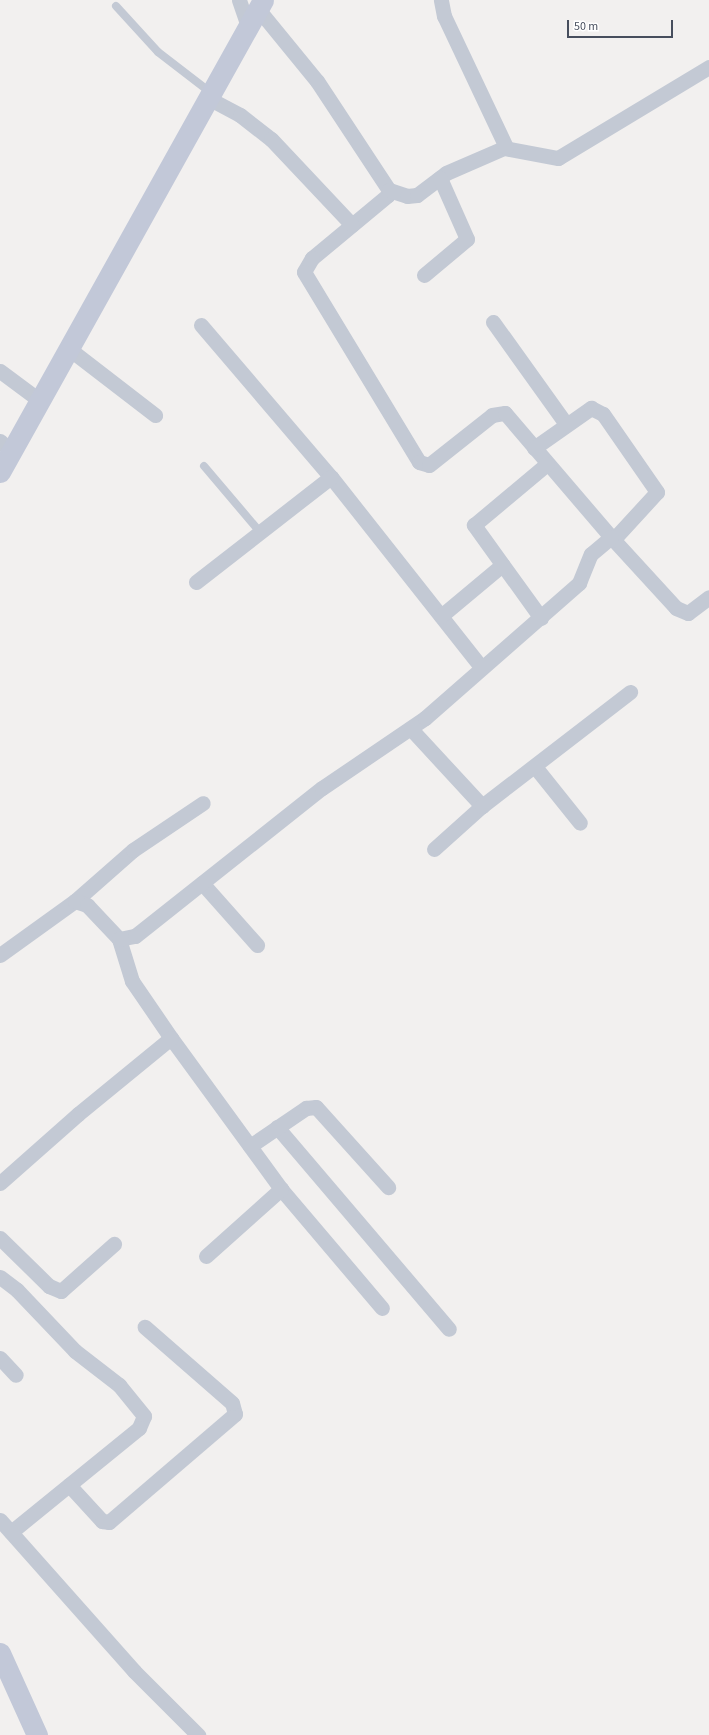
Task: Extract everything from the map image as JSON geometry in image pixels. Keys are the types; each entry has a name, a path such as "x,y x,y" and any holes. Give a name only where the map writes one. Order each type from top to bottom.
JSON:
{"street":[{"path":"239,0 256,12 317,81 390,190 407,196 417,195 440,178 504,148 550,159 562,157 709,67"},
{"path":"441,0 460,52 506,143 504,148"},
{"path":"0,472 6,446 39,400 256,12"},
{"path":"209,95 240,115 271,139 352,225"},
{"path":"424,274 468,239 440,178"},
{"path":"390,190 307,263 305,276 419,462 429,465 500,412 507,414 547,464 612,539 681,612 692,612 709,597"},
{"path":"493,322 566,424"},
{"path":"201,326 331,477 480,666"},
{"path":"68,348 155,415"},
{"path":"0,371 39,400"},
{"path":"119,939 135,936 322,788 411,729 480,666 541,618 579,583 590,554 612,539 655,496 656,489 599,410 591,408 566,424 534,448"},
{"path":"541,618 474,524 547,464"},
{"path":"196,582 331,477"},
{"path":"441,616 502,565"},
{"path":"434,849 482,806 536,768 630,692"},
{"path":"411,729 482,806"},
{"path":"536,768 580,823"},
{"path":"0,955 75,901 133,850 203,802"},
{"path":"202,883 257,945"},
{"path":"75,901 87,906 119,939 132,981 171,1038 281,1189 382,1308"},
{"path":"0,1183 78,1114 171,1038"},
{"path":"250,1146 306,1108 316,1107 388,1187"},
{"path":"277,1128 449,1329"},
{"path":"206,1256 281,1189"},
{"path":"0,1238 49,1286 61,1291 114,1244"},
{"path":"0,1277 17,1290 75,1351 119,1385 144,1416 139,1428 11,1532"},
{"path":"69,1485 102,1521 109,1522 235,1414 232,1403 145,1327"},
{"path":"0,1358 16,1375"},
{"path":"0,1520 134,1671 198,1735"},
{"path":"0,1654 37,1735"}],"lane":[{"path":"116,6 152,47 209,95"},
{"path":"204,466 260,532"}]}
